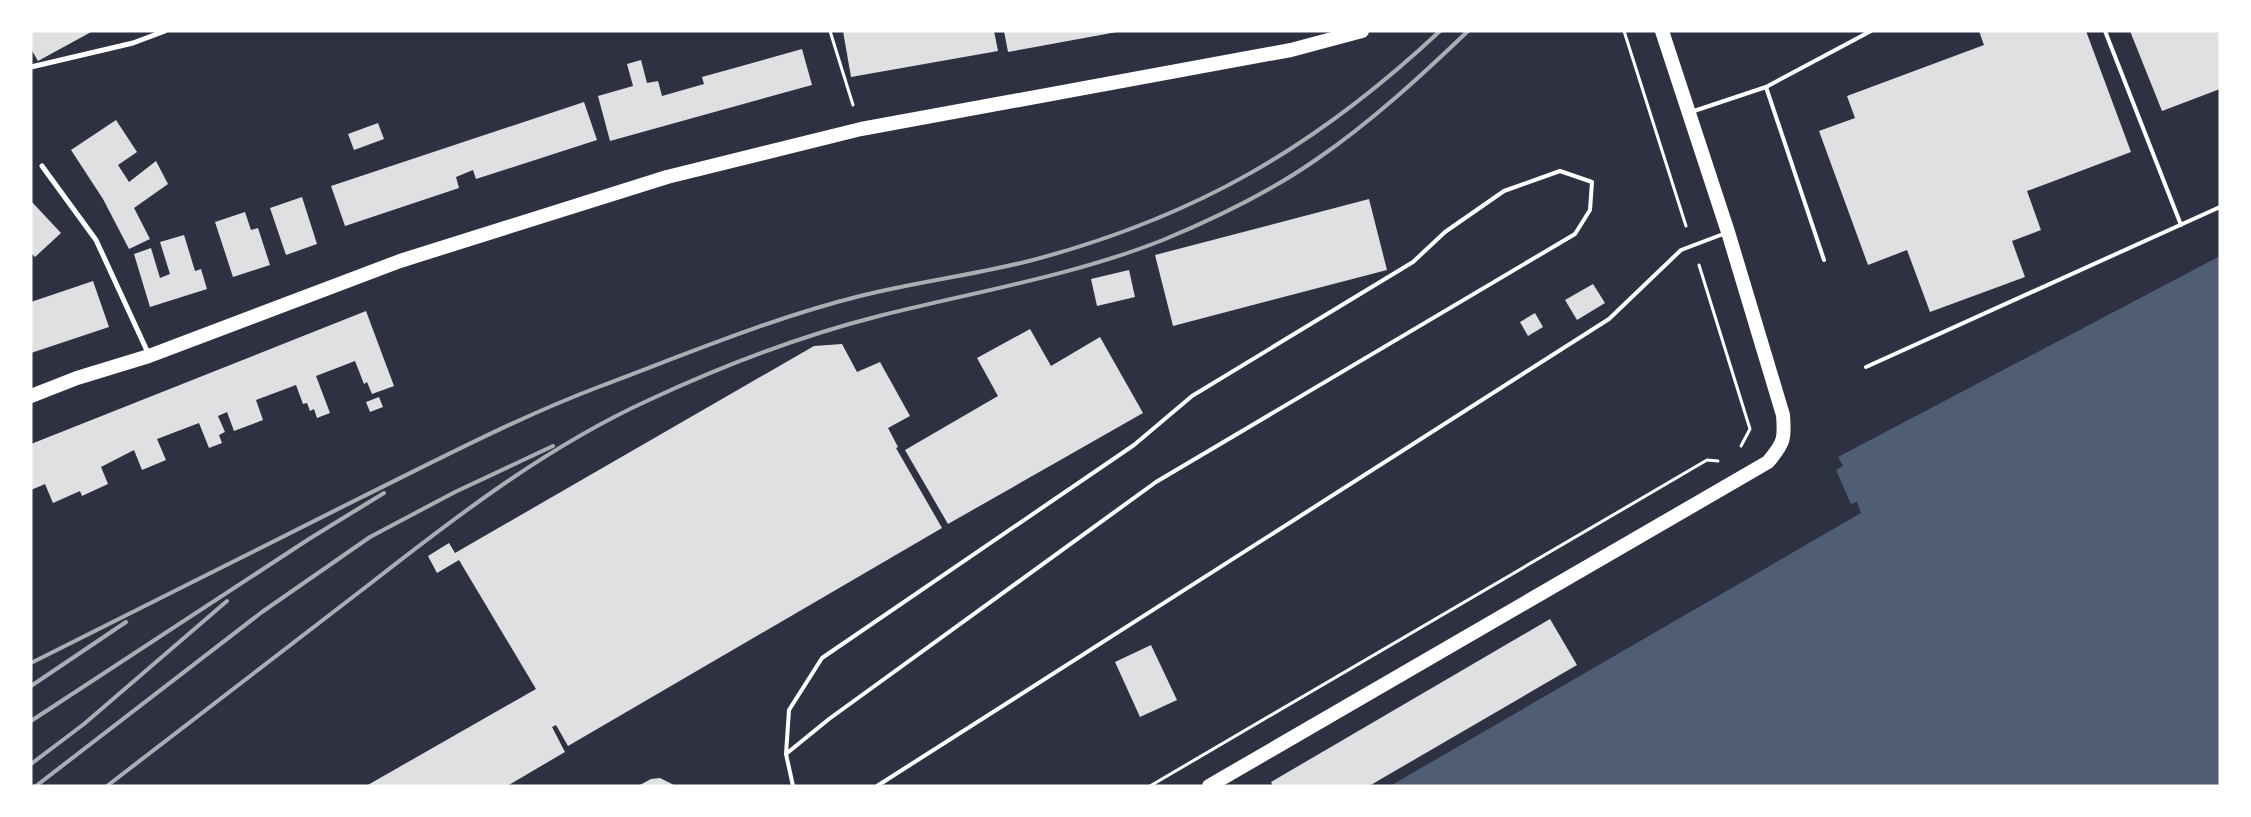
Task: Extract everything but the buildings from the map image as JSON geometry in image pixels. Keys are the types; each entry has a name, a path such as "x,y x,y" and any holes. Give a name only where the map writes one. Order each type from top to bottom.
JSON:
{"highway":[{"path":"31,396 77,378 149,356 400,261 667,177 861,129 1291,50 1362,31"},
{"path":"1209,786 1768,462 1785,437 1783,415 1728,232 1662,31"}],"street":[{"path":"31,67 133,43 165,31"},
{"path":"42,166 96,240 149,356"}],"lane":[{"path":"1689,113 1766,87 1871,31"},
{"path":"2105,31 2181,225"},
{"path":"1766,87 1824,260"},
{"path":"786,754 829,719 1156,482 1575,234 1590,210 1592,182 1560,171 1504,191 1445,232 1413,262 1192,396 1134,445 822,658 789,710 786,754 793,786"},
{"path":"1866,368 2220,207"},
{"path":"877,786 1609,319 1681,250 1728,232"}],"path":[{"path":"830,31 861,129"},
{"path":"1624,31 1684,218"},
{"path":"1706,287 1750,429 1742,445 1734,450"},
{"path":"1150,786 1707,460 1718,461 1726,456"}],"water":[{"path":"2220,256 2220,786 1390,786 1861,513 1857,502 1851,504 1836,470 1843,466 1838,457"}],"railway":[{"path":"31,663 449,454 570,398 729,337 794,315 860,296 1029,261 1089,244 1199,200 1250,173 1299,143 1347,110 1440,31"},
{"path":"107,786 437,532 505,483 575,438 677,387 791,342 879,316 1094,264 1129,253 1203,223 1281,182 1337,145 1395,98 1468,31"},
{"path":"36,786 262,612 370,537 455,492 553,446"},
{"path":"31,721 309,539 384,493"},
{"path":"31,764 84,724 227,601"},
{"path":"31,686 126,622"}]}
